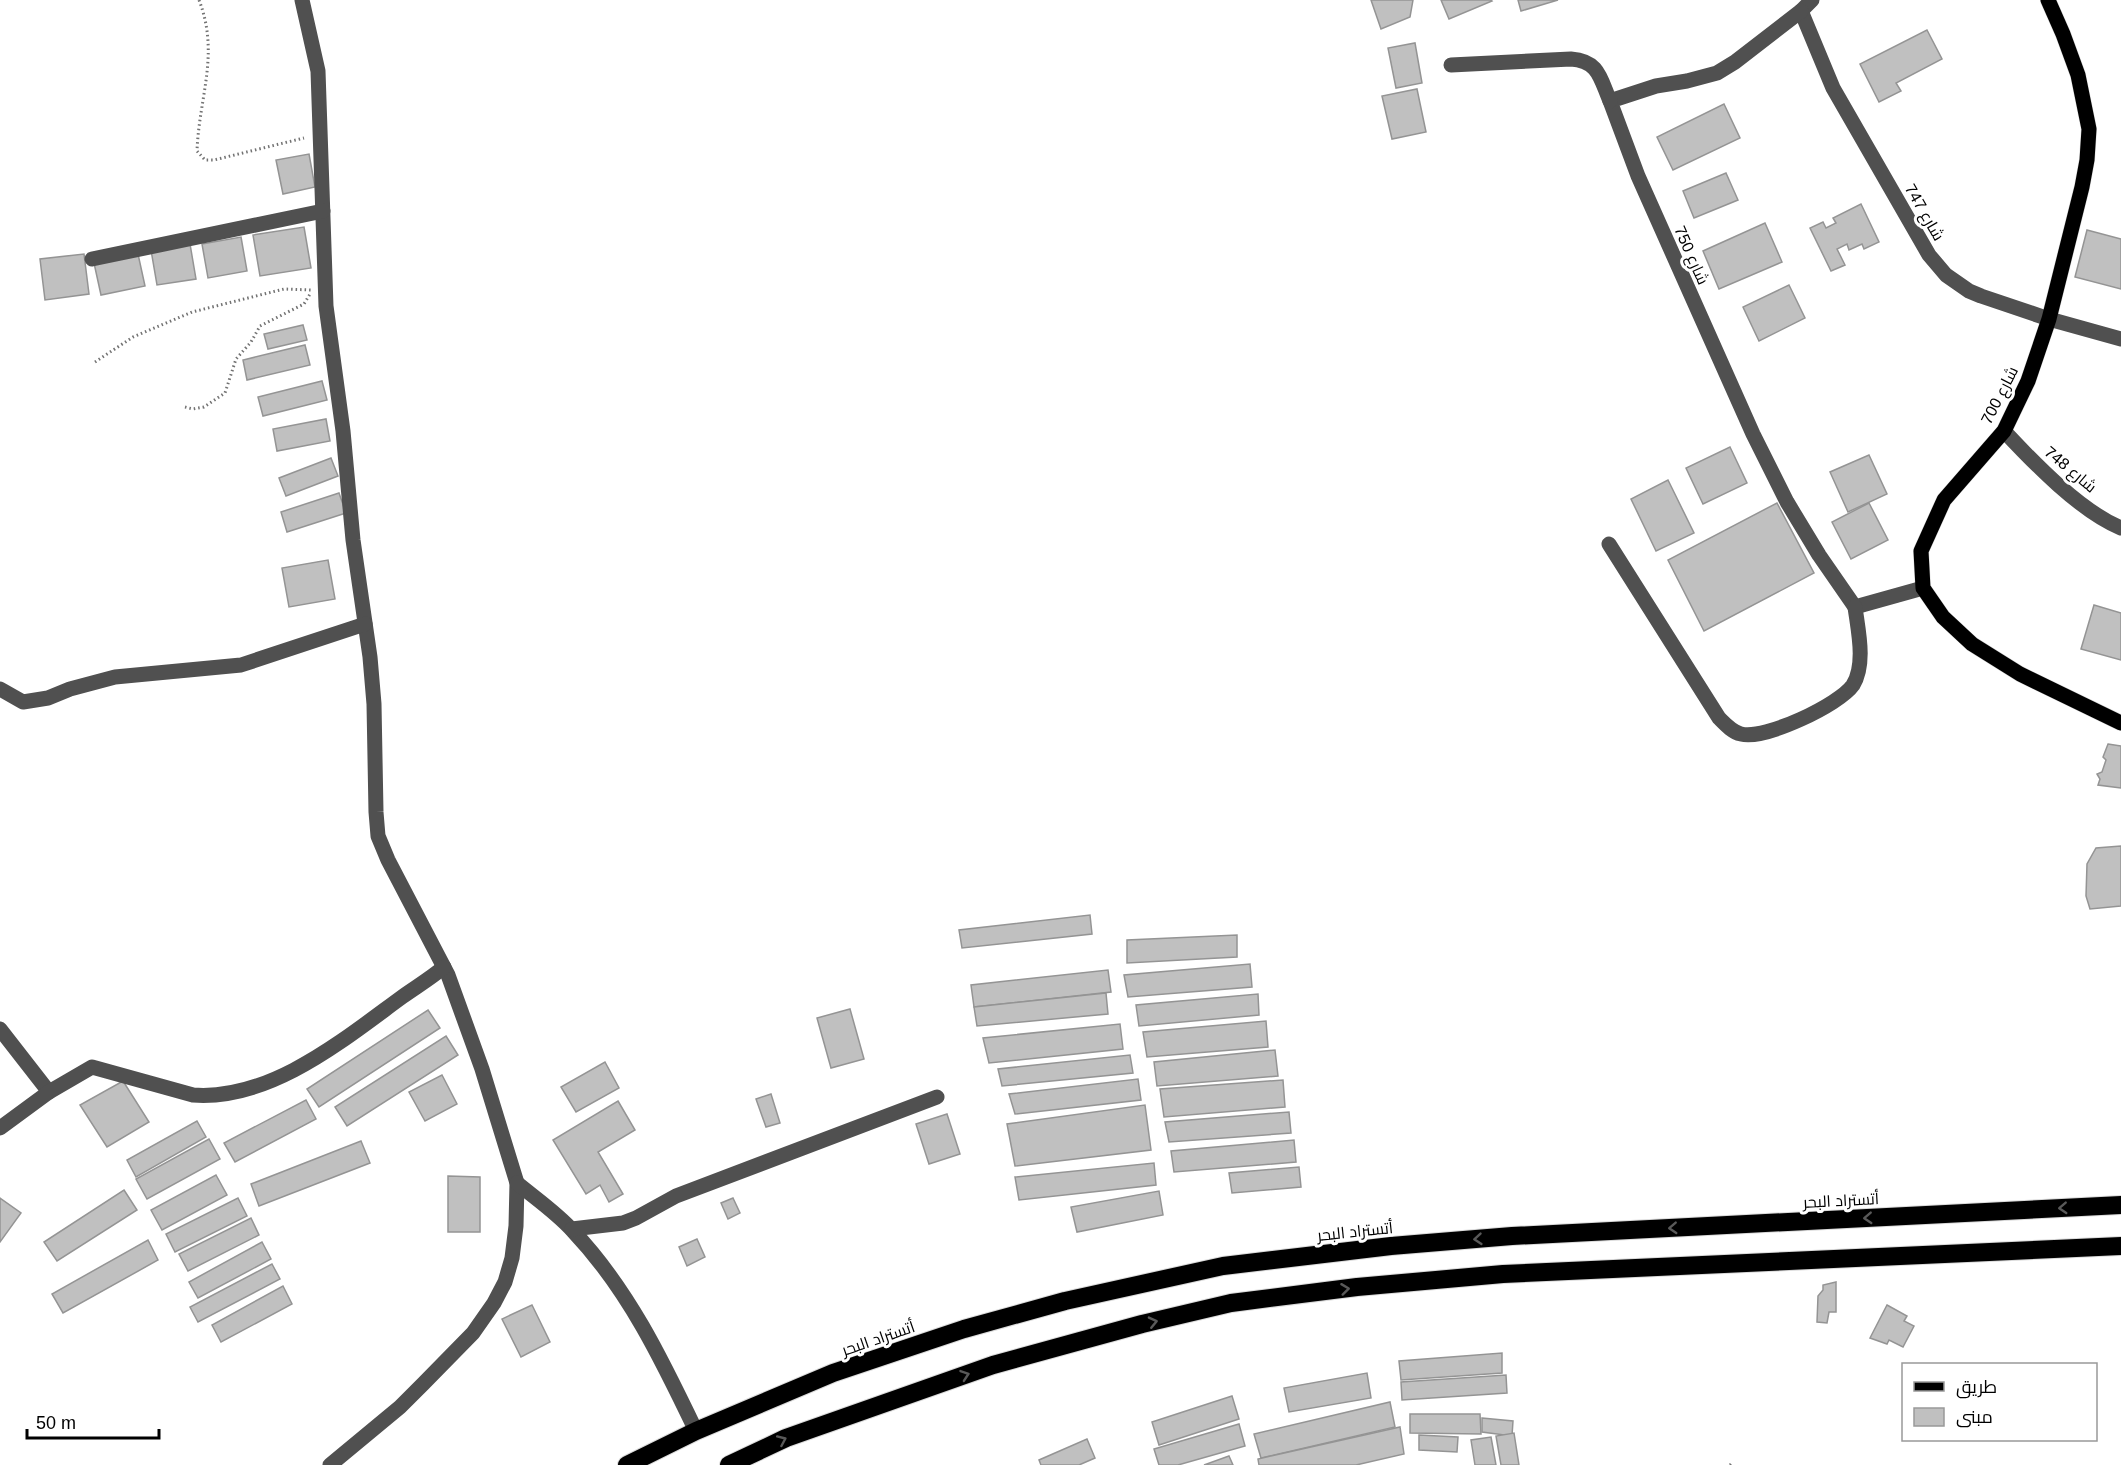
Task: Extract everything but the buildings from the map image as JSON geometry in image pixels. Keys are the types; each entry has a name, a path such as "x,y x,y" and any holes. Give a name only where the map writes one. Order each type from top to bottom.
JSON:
{"highway":[{"name":"أتستراد البحر","path":"627,1465 696,1431 833,1373 964,1329 1065,1301 1223,1266 1391,1246 1512,1236 2121,1205"},
{"path":"729,1465 786,1438 993,1365 1142,1324 1231,1303 1357,1287 1503,1274 2121,1246"}],"main road":[{"name":"شارع 700","path":"1923,588 1921,551 1944,500 2004,431 2028,381 2049,319 2082,187 2089,129 2078,75 2048,0"},
{"path":"1923,588 1943,617 1972,644 2020,674 2121,723"}],"street":[{"path":"302,0 318,71 323,211 319,291 370,657 374,704 378,836 444,968 482,1069 517,1183 516,1226 512,1258 505,1282 494,1303 473,1333 400,1407 330,1465"},
{"path":"1610,101 1656,86 1687,81 1717,72 1735,62 1812,0"},
{"name":"شارع 747","path":"1801,11 1833,88 1929,255 1946,275 1969,291 2049,319 2121,339"},
{"name":"شارع 750","path":"1451,65 1571,58 1584,60 1596,70 1647,196 1753,434 1787,502 1819,555 1855,607 1859,636 1858,673 1853,684 1842,697 1825,708 1778,729 1762,734 1740,734 1725,725 1719,718 1608,544"},
{"path":"92,260 323,211"},
{"name":"شارع 748","path":"2004,431 2058,485 2121,528"},
{"path":"1855,607 1923,588"},
{"path":"0,689 23,702 48,698 70,688 116,677 241,665 365,624"},
{"path":"0,1128 49,1092 92,1066 193,1095 210,1096 249,1090 338,1045 444,968"},
{"path":"0,1029 49,1092"},
{"path":"572,1229 614,1225 636,1218 676,1196 937,1097"},
{"path":"517,1183 572,1229 593,1253 637,1315 658,1351 696,1431"}],"path":[{"path":"199,0 208,28 208,72 204,87 197,151 205,160 289,143 320,133"},
{"path":"95,362 133,337 192,312 285,289 319,291"},
{"path":"185,407 193,409 204,407 225,393 236,359 251,342 260,326 304,304 319,291"}]}
